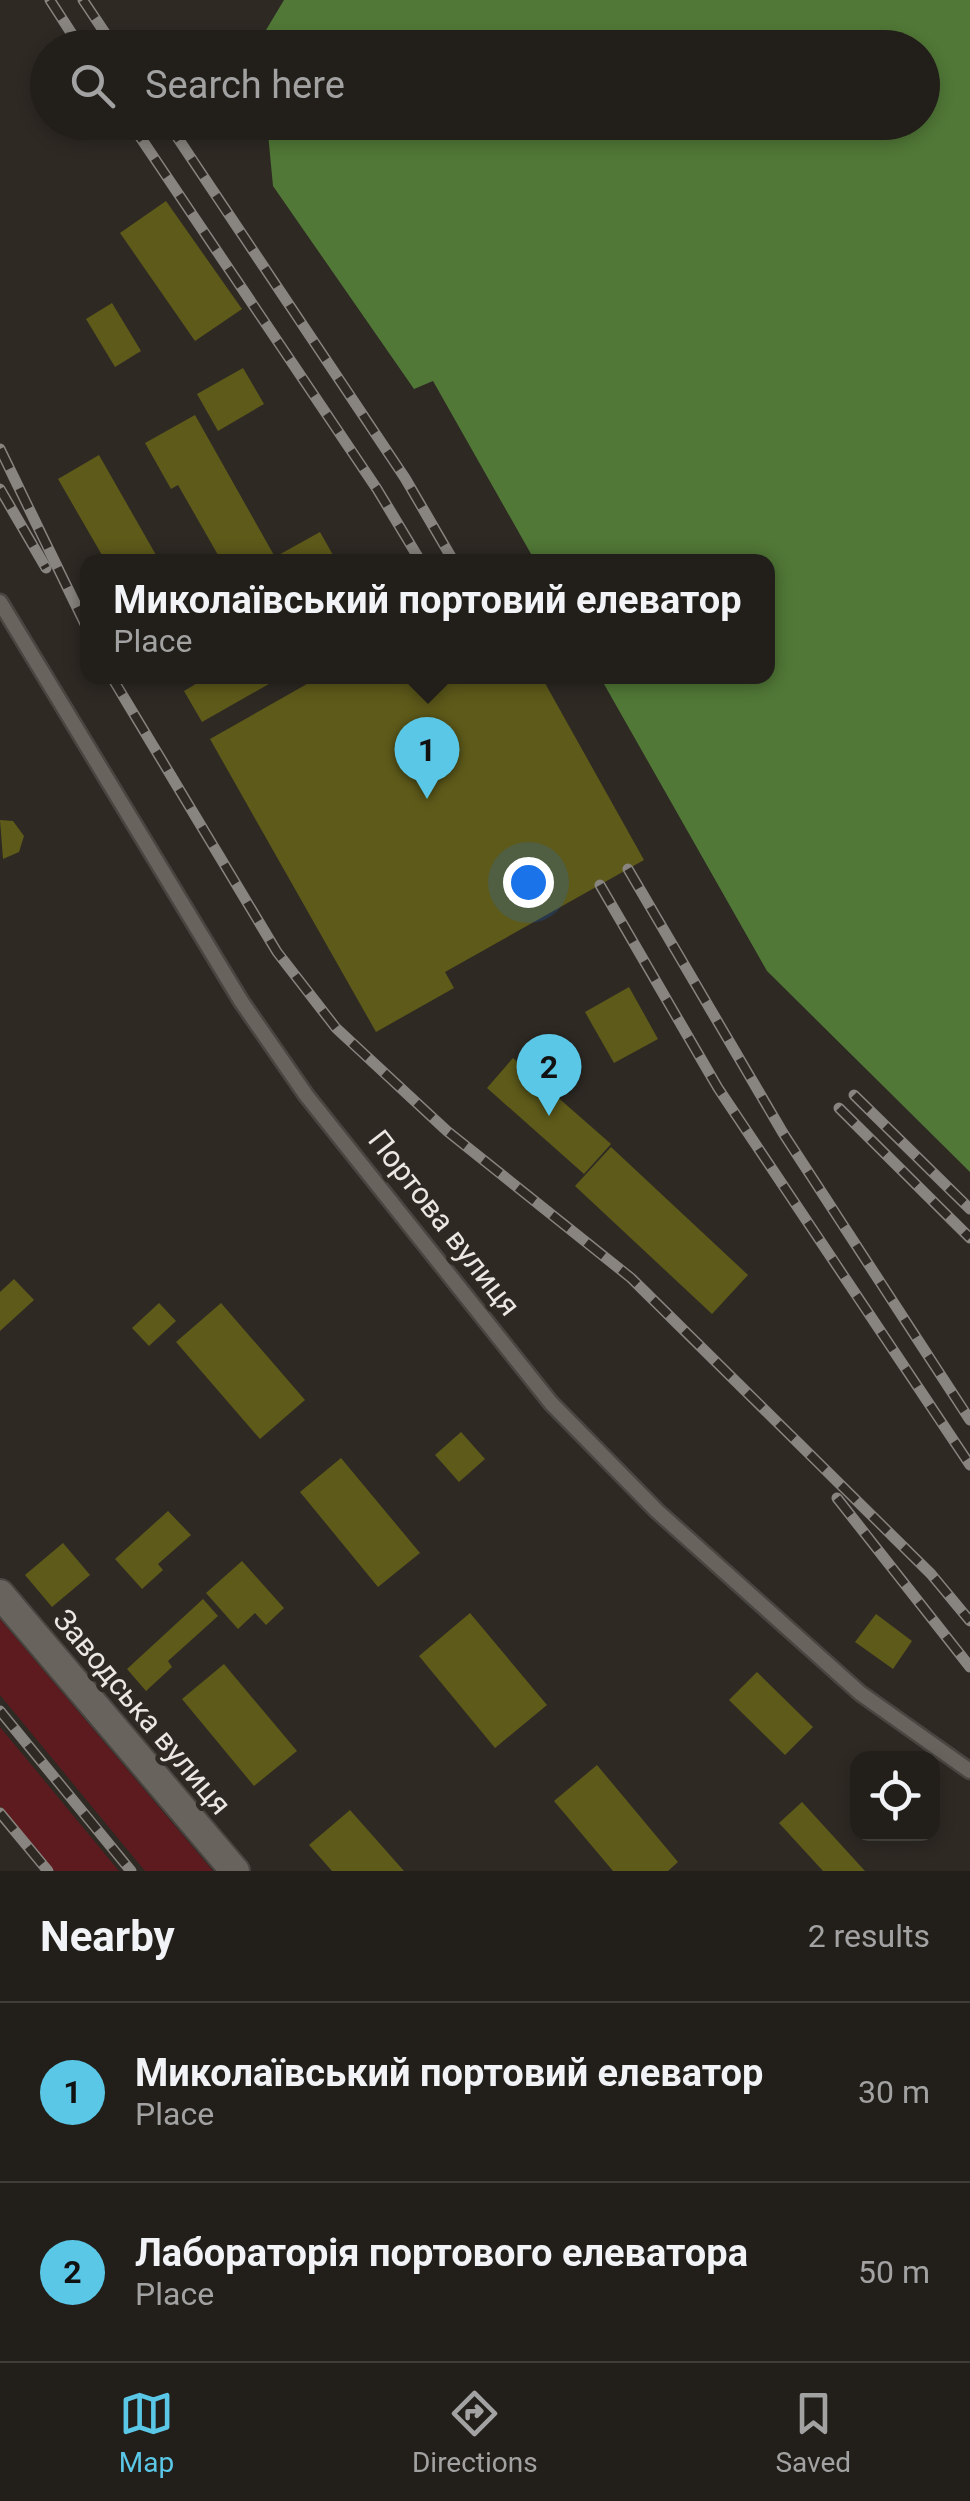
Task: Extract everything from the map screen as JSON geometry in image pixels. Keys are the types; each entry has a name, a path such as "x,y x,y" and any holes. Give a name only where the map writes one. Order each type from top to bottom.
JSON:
{"street":[{"name":"Заводська вулиця","path":"0,1594 235,1871"}],"lane":[{"name":"Портова вулиця","path":"0,602 252,1016 306,1095 550,1404 657,1512 860,1693 970,1771"}],"shaded area":[{"path":"284,0 970,0 970,1172 767,971 604,684 775,684 775,554 531,554 433,381 414,389 273,186 269,140 940,140 940,30 266,30"},
{"path":"0,1619 213,1871 145,1871 0,1695"},
{"path":"0,1727 119,1871 54,1871 0,1806"}],"building":[{"path":"166,201 242,309 195,341 120,233"},
{"path":"112,303 141,351 115,367 86,319"},
{"path":"243,368 264,404 218,431 197,394"},
{"path":"195,415 273,554 217,554 178,485 171,489 145,443"},
{"path":"99,455 155,554 101,554 58,479"},
{"path":"320,532 332,554 280,554"},
{"path":"196,684 269,684 202,722 184,691"},
{"path":"307,684 545,684 644,860 445,972 454,988 376,1032 210,739"},
{"path":"0,820 13,821 24,836 19,852 3,859"},
{"path":"629,987 658,1039 614,1063 585,1012"},
{"path":"513,1058 611,1144 584,1174 487,1088"},
{"path":"611,1147 748,1275 712,1314 575,1186"},
{"path":"14,1279 34,1300 0,1331 0,1292"},
{"path":"159,1303 176,1321 149,1346 132,1328"},
{"path":"221,1303 305,1400 260,1439 176,1342"},
{"path":"461,1432 485,1459 459,1482 435,1455"},
{"path":"341,1458 420,1553 378,1587 300,1492"},
{"path":"168,1511 191,1535 158,1564 163,1570 142,1589 115,1559"},
{"path":"63,1543 90,1575 52,1607 25,1575"},
{"path":"242,1561 284,1608 266,1625 255,1613 238,1629 206,1593"},
{"path":"203,1599 218,1616 168,1661 172,1667 146,1691 127,1669"},
{"path":"470,1613 547,1705 495,1748 419,1656"},
{"path":"876,1614 912,1641 893,1669 855,1642"},
{"path":"224,1664 297,1751 254,1786 182,1699"},
{"path":"757,1672 813,1727 785,1755 729,1700"},
{"path":"597,1765 678,1862 668,1871 613,1871 554,1801"},
{"path":"802,1802 865,1871 823,1871 779,1823"},
{"path":"350,1810 404,1871 332,1871 309,1845"}],"railway":[{"path":"50,0 69,30"},
{"path":"83,0 103,30"},
{"path":"142,140 377,489 416,554"},
{"path":"179,140 405,478 449,554"},
{"path":"0,449 80,614"},
{"path":"0,489 46,568"},
{"path":"116,684 277,952 336,1028 447,1131 631,1278 931,1574 970,1621"},
{"path":"628,869 783,1133 970,1420"},
{"path":"600,885 718,1088 970,1465"},
{"path":"854,1095 970,1209"},
{"path":"839,1108 970,1238"},
{"path":"837,1498 970,1667"},
{"path":"0,1711 131,1871"},
{"path":"0,1813 48,1871"}],"place":[{"name":"Миколаївський портовий елеватор","path":"427,799"},
{"name":"Лабораторія портового елеватора","path":"549,1116"}]}
